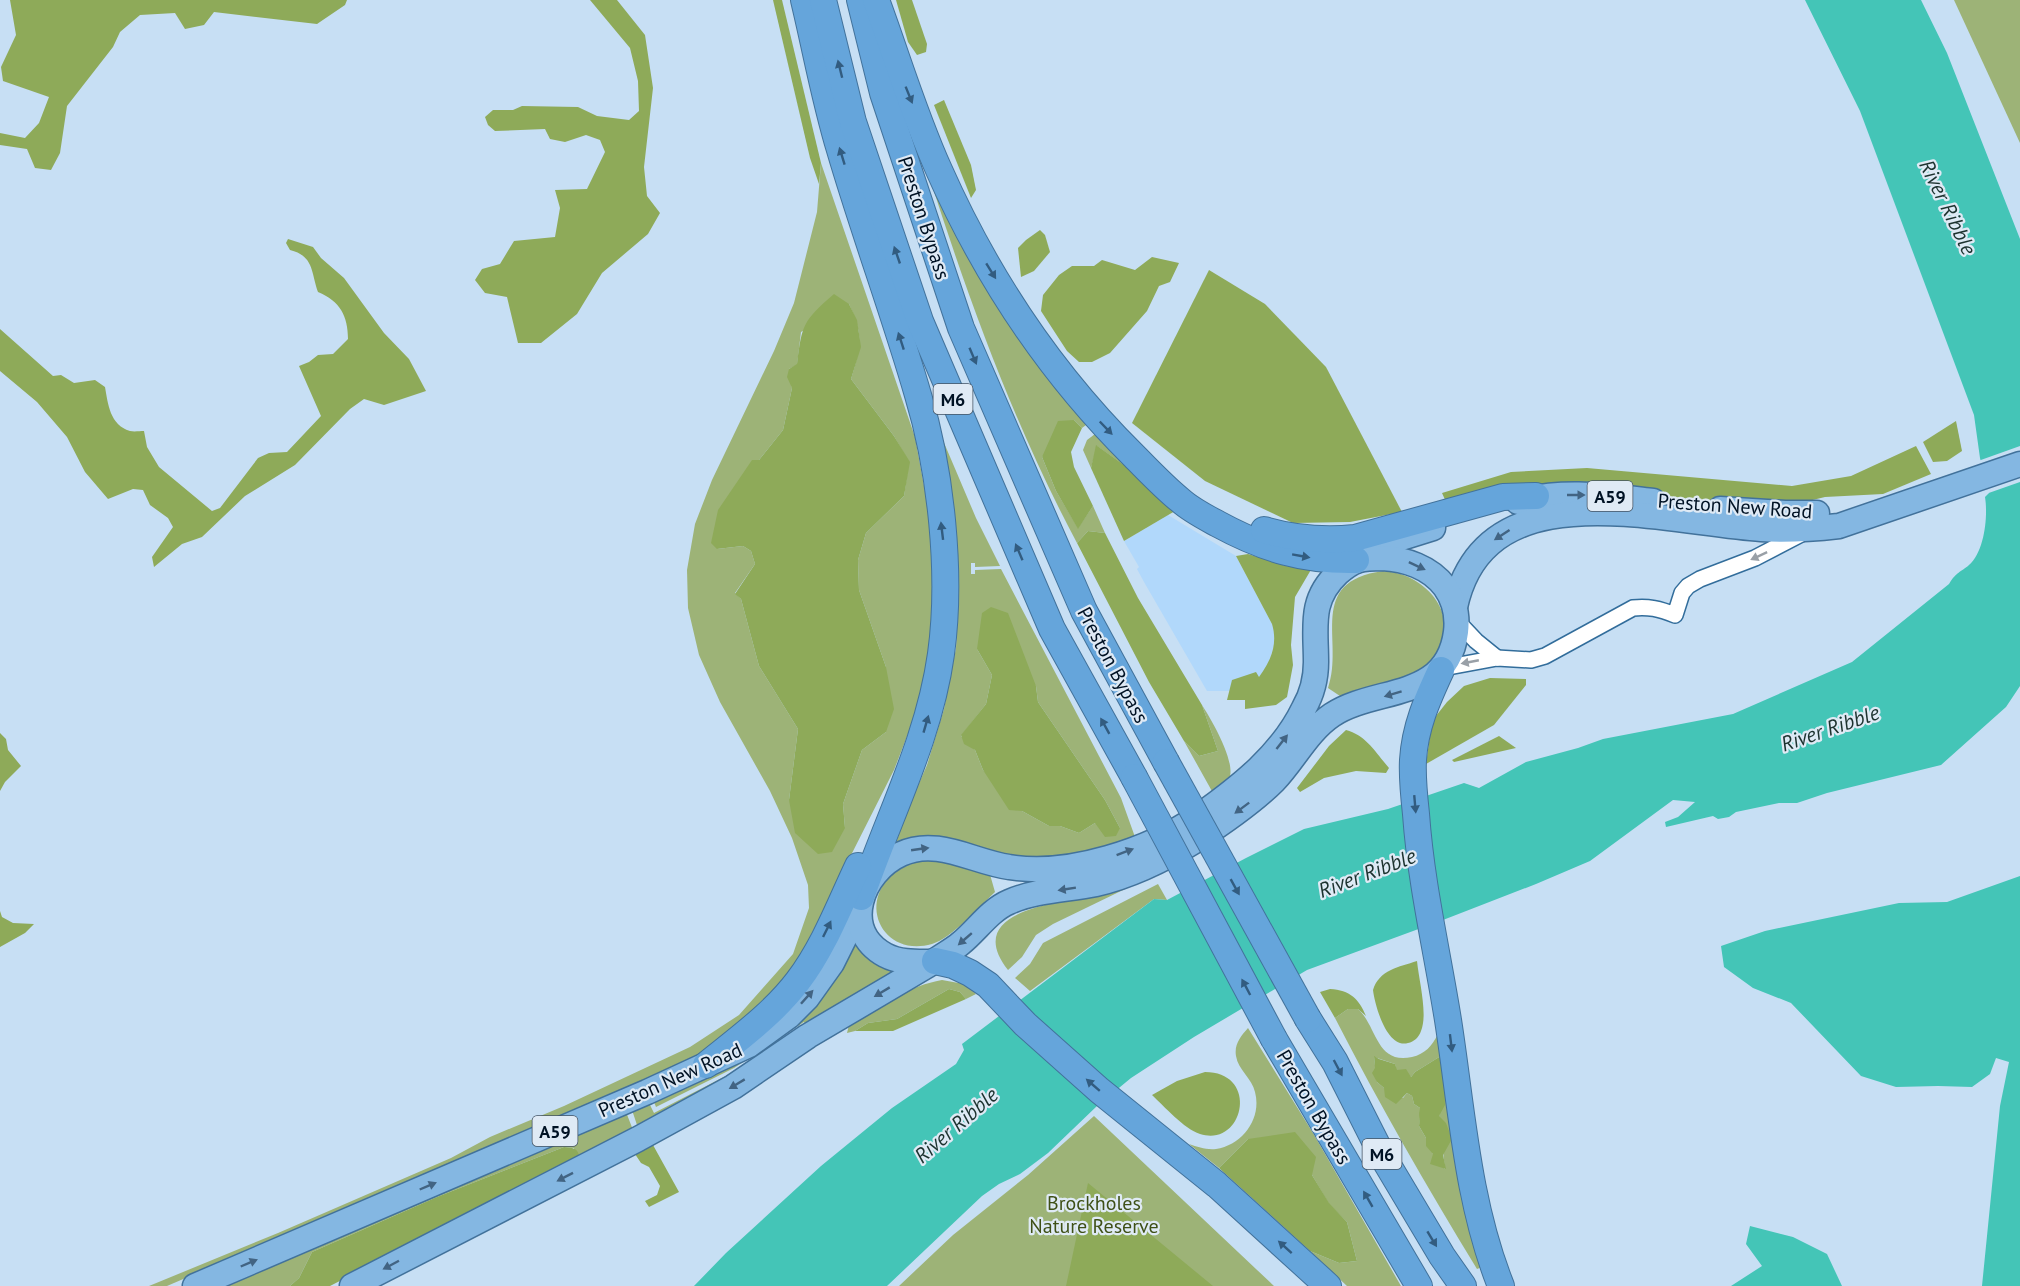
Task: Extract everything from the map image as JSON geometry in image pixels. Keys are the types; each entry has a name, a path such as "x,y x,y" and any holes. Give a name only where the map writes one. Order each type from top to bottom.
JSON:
{"highway":[{"path":"804,0 839,148 919,396 935,470 944,544 946,604 935,688 913,765 876,853 860,903 860,920 867,937 882,954 901,961 953,965 988,985 1025,1024 1099,1090 1217,1185 1328,1286"},
{"name":"Preston Bypass","path":"823,0 853,122 920,321 1052,629 1274,1039 1419,1286"},
{"name":"Preston Bypass","path":"860,0 883,93 961,328 1084,611 1308,1019 1335,1062 1383,1157 1442,1256 1463,1286"},
{"path":"876,0 905,85 939,170 978,250 1025,326 1082,402 1180,501 1206,518 1256,543 1304,557 1394,559 1411,563 1424,569 1442,583 1456,614"},
{"name":"Preston New Road","path":"352,1286 638,1139 733,1087 808,1036 960,944 995,911 1013,900 1099,884 1122,877 1196,840 1270,785 1314,731 1332,716 1355,704 1393,695 1414,687 1442,669 1455,644 1458,593 1467,572 1484,549 1516,526 1562,514 1604,513 1760,529 1811,529 1839,526 2020,464"},
{"path":"1145,467 1249,526 1309,539 1355,538 1503,497 1536,496"},
{"name":"Preston New Road","path":"195,1286 749,1045 789,1016 807,998 832,963 878,870 889,860 912,849 940,848 1008,867 1029,870 1059,868 1112,857 1163,836 1193,820 1252,774 1273,754 1294,727 1308,700 1315,679 1315,616 1318,602 1328,584 1358,559 1401,538 1536,496 1596,495 1758,512 1837,511 1869,515"},
{"path":"1442,669 1424,706 1414,745 1413,776 1418,842 1473,1194 1488,1251 1501,1286"},
{"path":"706,1065 764,1018 798,981 816,952 880,820 913,765"}],"street":[{"name":"Preston New Road","path":"1442,669 1497,658 1531,660 1545,656 1633,608 1657,608 1675,615 1682,593 1688,586 1700,579 1755,558 1811,529"},
{"path":"1456,614 1476,641 1497,658"}],"shaded area":[{"path":"1168,515 1236,556 1272,624 1275,643 1267,667 1258,678 1256,673 1233,680 1230,691 1207,691 1144,582 1137,569 1139,567 1124,541"}],"green space":[{"path":"10,0 347,0 345,5 317,24 214,12 204,25 185,29 175,13 140,15 120,32 113,47 67,106 60,153 51,170 35,168 27,149 0,145 0,133 25,138 39,123 49,97 3,81 1,67 16,35"},
{"path":"590,0 617,0 645,35 653,88 644,167 647,196 660,213 648,234 602,273 577,314 541,343 518,343 507,297 485,293 475,280 482,269 500,264 514,241 555,237 560,208 555,190 587,189 605,152 600,140 586,135 565,142 550,139 545,129 495,131 488,125 485,117 493,110 513,110 522,106 578,107 597,116 629,120 639,111 638,81 630,48"},
{"path":"773,0 782,0 821,163 819,184 810,158"},
{"path":"896,0 912,0 927,44 926,52 917,55 908,42"},
{"path":"1954,0 2020,0 2020,143"},
{"path":"944,100 971,165 976,190 971,198 934,105"},
{"path":"821,163 915,437 927,502 935,595 932,652 911,726 894,770 791,974 761,1009 691,1061 167,1286 149,1286 451,1158 490,1137 564,1106 690,1047 739,1015 793,954 809,908 808,885 792,838 770,791 720,702 699,655 688,608 687,570 695,524 712,480 774,351 794,303 817,212","holes":["849,304 859,333 859,349 851,379 894,436 909,462 904,496 866,533 858,560 859,590 886,667 886,732 862,750 843,804 845,828 789,800 798,729 759,666 741,599 735,593 755,564 751,551 743,546 717,549 759,460 783,430 792,388 789,369 797,365 801,332"]},
{"path":"929,176 1090,422 1082,428 1074,420 1042,457 1056,491 1078,528 1093,506 1105,533 1088,531 1077,543 1054,499 995,363 960,270"},
{"path":"1040,230 1045,235 1050,252 1034,271 1021,277 1018,248"},
{"path":"288,239 313,247 321,258 344,278 384,333 409,359 426,391 384,405 364,399 350,409 295,465 245,496 202,537 182,544 154,567 152,557 173,527 168,518 150,505 143,490 133,489 108,499 85,472 67,437 37,402 0,371 0,329 53,376 61,375 74,383 95,380 105,387 111,413 118,424 130,431 144,431 147,447 159,467 212,511 220,508 258,458 269,453 287,452 321,416 299,366 318,355 333,354 348,339 346,323 341,310 332,300 318,292 308,261 304,256 290,250 286,243"},
{"path":"1152,257 1179,263 1170,282 1159,286 1147,311 1110,353 1092,362 1079,362 1067,351 1041,311 1043,295 1059,275 1072,266 1094,266 1102,260 1135,270"},
{"path":"1209,270 1265,304 1326,367 1402,512 1350,522 1293,523 1205,481 1132,423"},
{"path":"834,294 849,304 857,320 861,347 851,379 894,436 910,462 904,496 866,533 858,560 859,590 886,667 894,709 886,732 862,750 843,804 845,828 832,852 818,854 795,833 789,800 798,729 759,666 741,599 735,594 755,564 751,551 743,546 717,549 711,543 718,510 752,460 759,460 783,430 792,388 787,377 789,369 797,364 803,331 810,317"},
{"path":"1074,420 1082,428 1071,452 1074,467 1093,506 1078,529 1056,491 1042,457 1058,421"},
{"path":"1956,421 1962,451 1947,461 1933,462 1923,442"},
{"path":"1099,431 1159,490 1097,446 1091,468 1083,450 1087,440"},
{"path":"942,438 976,518 1000,566 975,567 975,563 971,563 971,574 975,574 975,570 1001,569 1121,798 1135,837 1107,849 1061,859 894,849 906,813 927,765 944,709 956,648 959,586 952,508","holes":["977,649 1036,686 1038,702 1105,800 1120,828 1095,823 1079,833 1060,826 1049,826 1022,811 983,770 975,750 961,736 986,704 992,675"]},
{"path":"1096,445 1159,490 1175,511 1124,541 1091,468"},
{"path":"1916,446 1931,474 1883,494 1825,497 1768,507 1586,488 1447,504 1442,493 1511,472 1587,468 1792,486 1851,476"},
{"path":"1088,531 1105,533 1138,598 1202,705 1218,751 1199,756 1184,741 1149,682 1077,543"},
{"path":"1248,554 1286,566 1312,568 1295,597 1291,645 1293,665 1287,697 1276,705 1245,709 1245,700 1227,700 1232,680 1256,672 1259,677 1267,665 1274,645 1272,624 1236,556"},
{"path":"1383,571 1406,576 1421,584 1432,594 1440,606 1444,619 1441,646 1433,659 1415,675 1343,698 1328,688 1332,670 1333,616 1336,600 1344,587 1359,577"},
{"path":"991,607 1008,613 1036,686 1038,702 1105,800 1120,828 1116,836 1105,837 1095,823 1079,833 1060,826 1049,826 1022,811 1009,810 983,770 975,750 964,744 961,735 986,704 992,675 977,649 982,613"},
{"path":"1490,678 1526,679 1526,685 1494,725 1426,764 1432,721 1464,686"},
{"path":"1202,705 1223,743 1230,765 1228,781 1213,793 1184,741 1199,756 1218,751"},
{"path":"1346,730 1353,732 1370,745 1389,768 1386,773 1356,771 1324,778 1300,792 1297,788 1329,746"},
{"path":"0,733 6,739 8,750 21,766 5,782 0,791"},
{"path":"1499,736 1516,748 1454,762 1452,760"},
{"path":"925,860 938,860 989,871 995,892 940,941 911,946 895,940 883,929 877,914 878,898 885,882 901,869"},
{"path":"1156,874 1053,924 1036,935 1022,957 1008,970 997,950 997,934 1006,922 1040,906 1105,892"},
{"path":"1158,884 1167,900 1154,899 1030,991 1015,978 1030,964 1043,943"},
{"path":"0,911 2,917 13,923 34,924 25,933 0,947"},
{"path":"856,938 900,971 808,1028 804,1022 734,1068 656,1107 654,1102"},
{"path":"1417,961 1423,1024 1416,1039 1401,1043 1394,1040 1383,1025 1373,990 1385,974"},
{"path":"942,980 964,984 976,994 966,999 960,992 949,989 897,1019 868,1023 847,1033 849,1025 893,998 916,987"},
{"path":"949,989 960,992 966,999 893,1031 855,1031 868,1023 897,1019"},
{"path":"1330,989 1343,991 1353,996 1366,1016 1358,1009 1348,1009 1335,1018 1320,992"},
{"path":"1348,1009 1358,1009 1384,1050 1400,1058 1417,1056 1424,1052 1431,1046 1438,1034 1444,1054 1415,1072 1411,1077 1396,1070 1395,1064 1374,1057 1377,1082 1403,1098 1407,1093 1412,1096 1414,1104 1420,1108 1419,1126 1433,1154 1445,1169 1439,1116 1444,1087 1447,1089 1485,1266 1477,1269 1404,1145 1352,1050 1335,1018"},
{"path":"1248,1028 1313,1133 1401,1286 1347,1286 1310,1251 1339,1263 1357,1261 1347,1222 1329,1204 1312,1175 1248,1139 1219,1168 1189,1144 1209,1149 1226,1146 1242,1136 1253,1120 1256,1111 1255,1092 1251,1082 1239,1066 1236,1052 1239,1040"},
{"path":"1444,1054 1445,1105 1439,1116 1446,1123 1452,1139 1443,1155 1446,1169 1430,1164 1433,1154 1426,1146 1426,1138 1419,1126 1420,1108 1414,1104 1412,1096 1407,1093 1396,1104 1385,1097 1384,1088 1372,1073 1375,1068 1374,1056 1395,1064 1397,1070 1406,1069 1411,1077 1415,1072"},
{"path":"743,1067 747,1069 638,1128 632,1110 649,1103 654,1113"},
{"path":"1205,1072 1222,1075 1234,1084 1239,1095 1240,1108 1235,1121 1227,1130 1215,1135 1200,1134 1187,1127 1152,1095 1177,1081"},
{"path":"626,1112 633,1130 576,1160 574,1148 564,1147 437,1197 312,1252 299,1278 290,1286 220,1286"},
{"name":"Brockholes Nature Reserve","path":"1094,1116 1274,1286 899,1286 953,1235 1028,1175"},
{"path":"1295,1132 1316,1157 1312,1175 1329,1203 1347,1222 1357,1261 1339,1263 1310,1251 1219,1168 1248,1139"},
{"path":"653,1145 679,1192 649,1207 645,1201 657,1195 660,1186 649,1167 641,1163 635,1154"},
{"path":"564,1147 577,1151 579,1155 576,1160 330,1286 290,1286 299,1278 312,1252 437,1197"},
{"path":"1088,1183 1213,1286 1066,1286"}],"water":[{"name":"River Ribble","path":"1805,0 1921,0 1947,53 2020,239 2020,686 2006,707 1941,765 1827,793 1797,803 1779,803 1736,812 1729,817 1718,819 1713,816 1666,827 1665,822 1678,817 1695,802 1673,800 1590,861 1443,920 1307,970 1194,1037 1131,1078 1097,1106 1048,1153 1020,1174 999,1184 982,1196 887,1286 694,1286 726,1253 821,1166 892,1108 956,1064 964,1050 962,1044 1154,899 1167,900 1304,829 1388,809 1464,783 1479,788 1526,762 1603,739 1733,714 1852,662 1949,584 1956,574 1969,565 1979,551 1982,542 1986,513 1985,497 1989,493 1980,458 1974,415 1860,111"},
{"path":"2020,876 2020,1286 1982,1286 2000,1106 2009,1062 1996,1058 1990,1074 1972,1087 1896,1087 1861,1076 1791,1003 1753,988 1724,967 1721,946 1765,931 1899,903 1947,902"},
{"path":"1750,1226 1793,1237 1827,1254 1842,1286 1731,1286 1762,1266 1746,1244"}],"pier":[{"path":"2020,446 2020,482 1983,495 1985,492 1978,461"}]}
